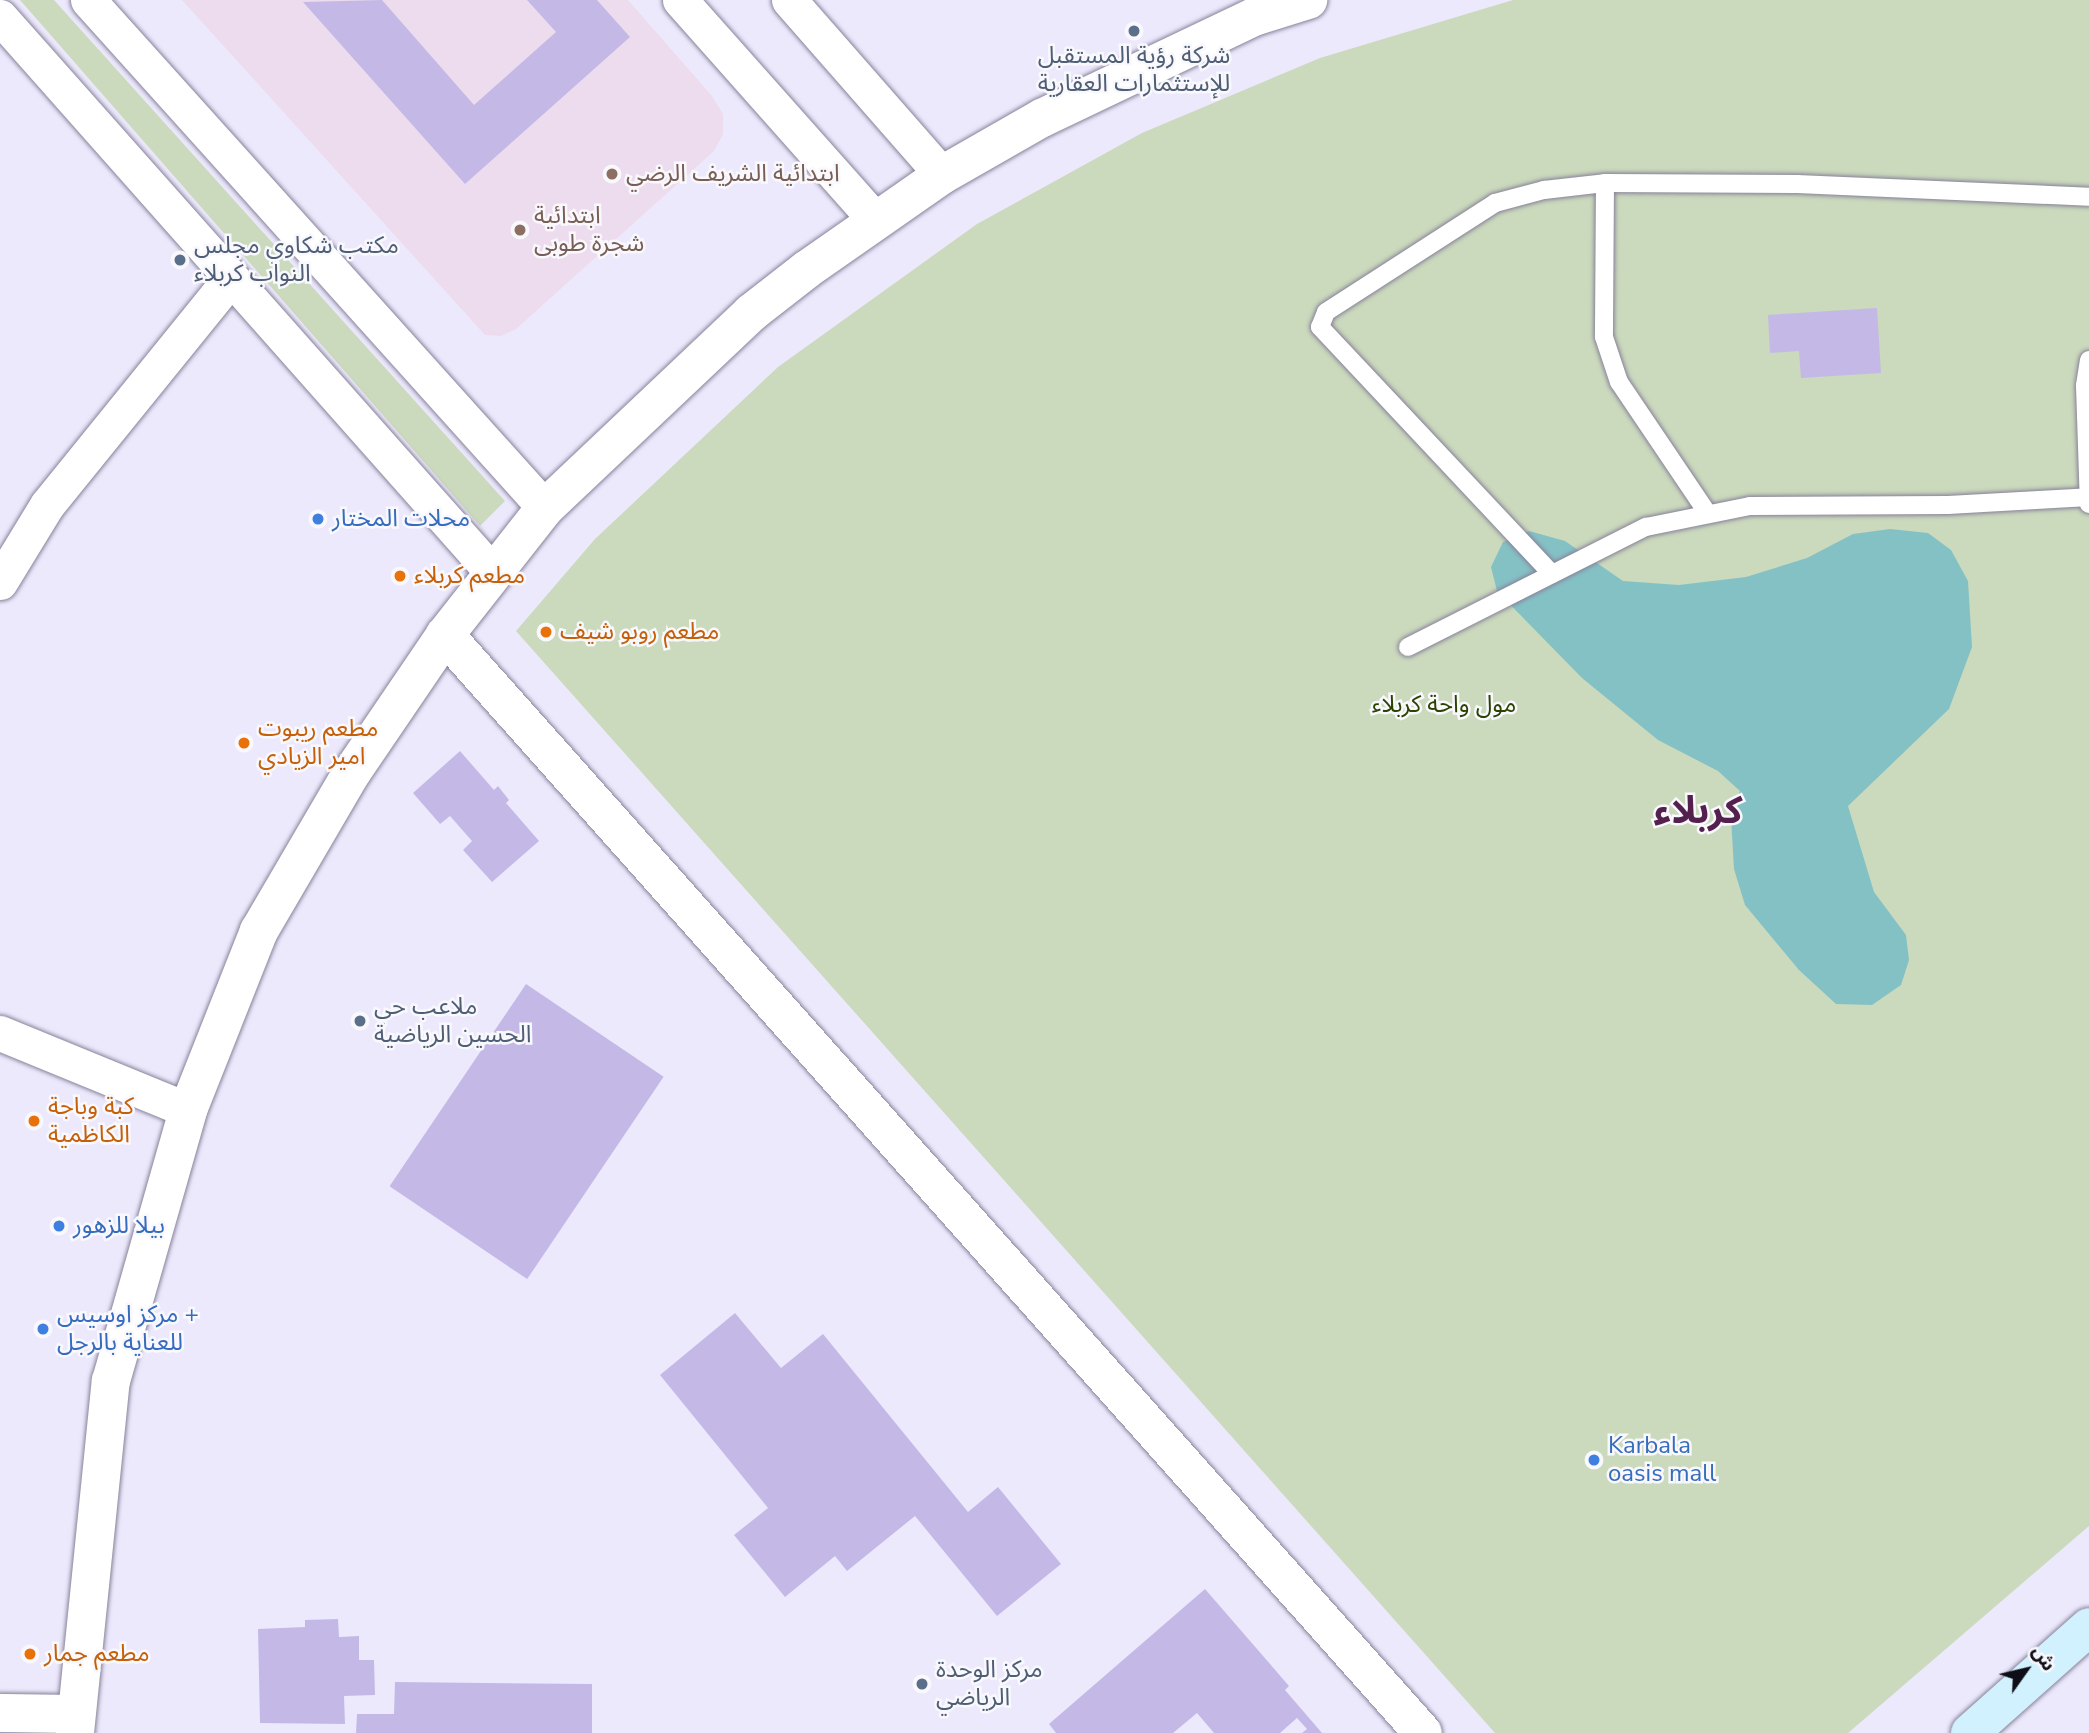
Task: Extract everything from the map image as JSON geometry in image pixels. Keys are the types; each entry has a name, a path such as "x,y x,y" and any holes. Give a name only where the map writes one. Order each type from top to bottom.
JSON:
{"main road":[{"path":"1970,1733 2089,1627"}],"street":[{"path":"88,0 545,508"},
{"path":"680,0 875,220"},
{"path":"789,0 942,175"},
{"path":"0,1713 75,1724 111,1381 188,1110 259,931 352,772 445,635 492,572 545,508 751,313 875,220 942,175 1104,88 1254,17 1307,0"},
{"path":"0,17 492,572"},
{"path":"0,582 47,505 231,278"},
{"path":"445,635 1423,1733"},
{"path":"0,1033 188,1110"}],"lane":[{"path":"1605,183 1604,337 1619,382 1708,514"},
{"path":"1552,574 1320,327 1326,312 1495,202 1544,190 1605,183 1797,184 2089,197"},
{"path":"2089,359 2085,386 2089,504"},
{"path":"1408,646 1646,527 1750,506 1948,505 2089,497"}],"shaded area":[{"path":"182,0 628,0 712,96 723,114 723,134 714,151 516,329 501,336 485,335"},
{"path":"1890,529 1928,533 1951,550 1968,581 1972,647 1949,709 1848,806 1874,892 1906,935 1909,960 1901,985 1872,1005 1836,1004 1799,970 1745,905 1734,869 1731,817 1740,791 1718,771 1658,740 1582,678 1497,591 1491,567 1503,542 1529,531 1565,541 1623,581 1679,585 1746,577 1807,558 1853,534"}],"green space":[{"path":"20,0 54,0 505,501 480,526"},
{"name":"مول واحة كربلاء","path":"1513,0 2089,0 2089,1526 1848,1733 1495,1733 516,631 595,539 778,367 977,224 1142,133 1320,58"}],"building":[{"path":"382,0 474,105 556,32 527,0 597,0 630,37 465,184 303,2"},
{"path":"1877,308 1881,373 1801,378 1799,351 1770,353 1768,315"},
{"path":"460,751 494,790 498,786 509,800 506,803 539,841 492,882 463,850 472,841 450,816 440,824 413,793"},
{"path":"526,984 664,1077 527,1279 390,1186"},
{"path":"735,1313 781,1368 823,1334 968,1512 998,1487 1061,1564 997,1616 915,1516 847,1571 835,1556 785,1597 734,1535 768,1508 660,1375"},
{"path":"1205,1589 1289,1686 1285,1690 1322,1733 1302,1733 1307,1729 1297,1718 1280,1733 1214,1733 1197,1713 1173,1733 1056,1733 1049,1724"},
{"path":"338,1619 339,1637 359,1636 359,1660 374,1660 375,1695 344,1696 345,1724 260,1723 258,1629 305,1627 305,1620"},
{"path":"395,1682 592,1684 592,1733 356,1733 357,1714 394,1714"}],"place":[{"name":"شركة رؤية المستقبل للإستثمارات العقارية","path":"1134,31"},
{"name":"ابتدائية الشريف الرضي","path":"612,174"},
{"name":"ابتدائية شجرة طوبى","path":"520,230"},
{"name":"مكتب شكاوي مجلس النواب كربلاء","path":"180,260"},
{"name":"محلات المختار","path":"318,519"},
{"name":"مطعم كربلاء","path":"400,576"},
{"name":"مطعم روبو شيف","path":"546,632"},
{"name":"مطعم ريبوت امير الزيادي","path":"244,743"},
{"name":"ملاعب حي الحسين الرياضية","path":"360,1021"},
{"name":"كبة وباجة الكاظمية","path":"34,1121"},
{"name":"بيلا للزهور","path":"59,1226"},
{"name":"مركز اوسيس + للعناية بالرجل","path":"43,1329"},
{"name":"Karbala oasis mall","path":"1594,1460"},
{"name":"مطعم جمار","path":"30,1654"},
{"name":"مركز الوحدة الرياضي","path":"922,1684"}],"district":[{"name":"كربلاء","path":"1698,811"}]}
